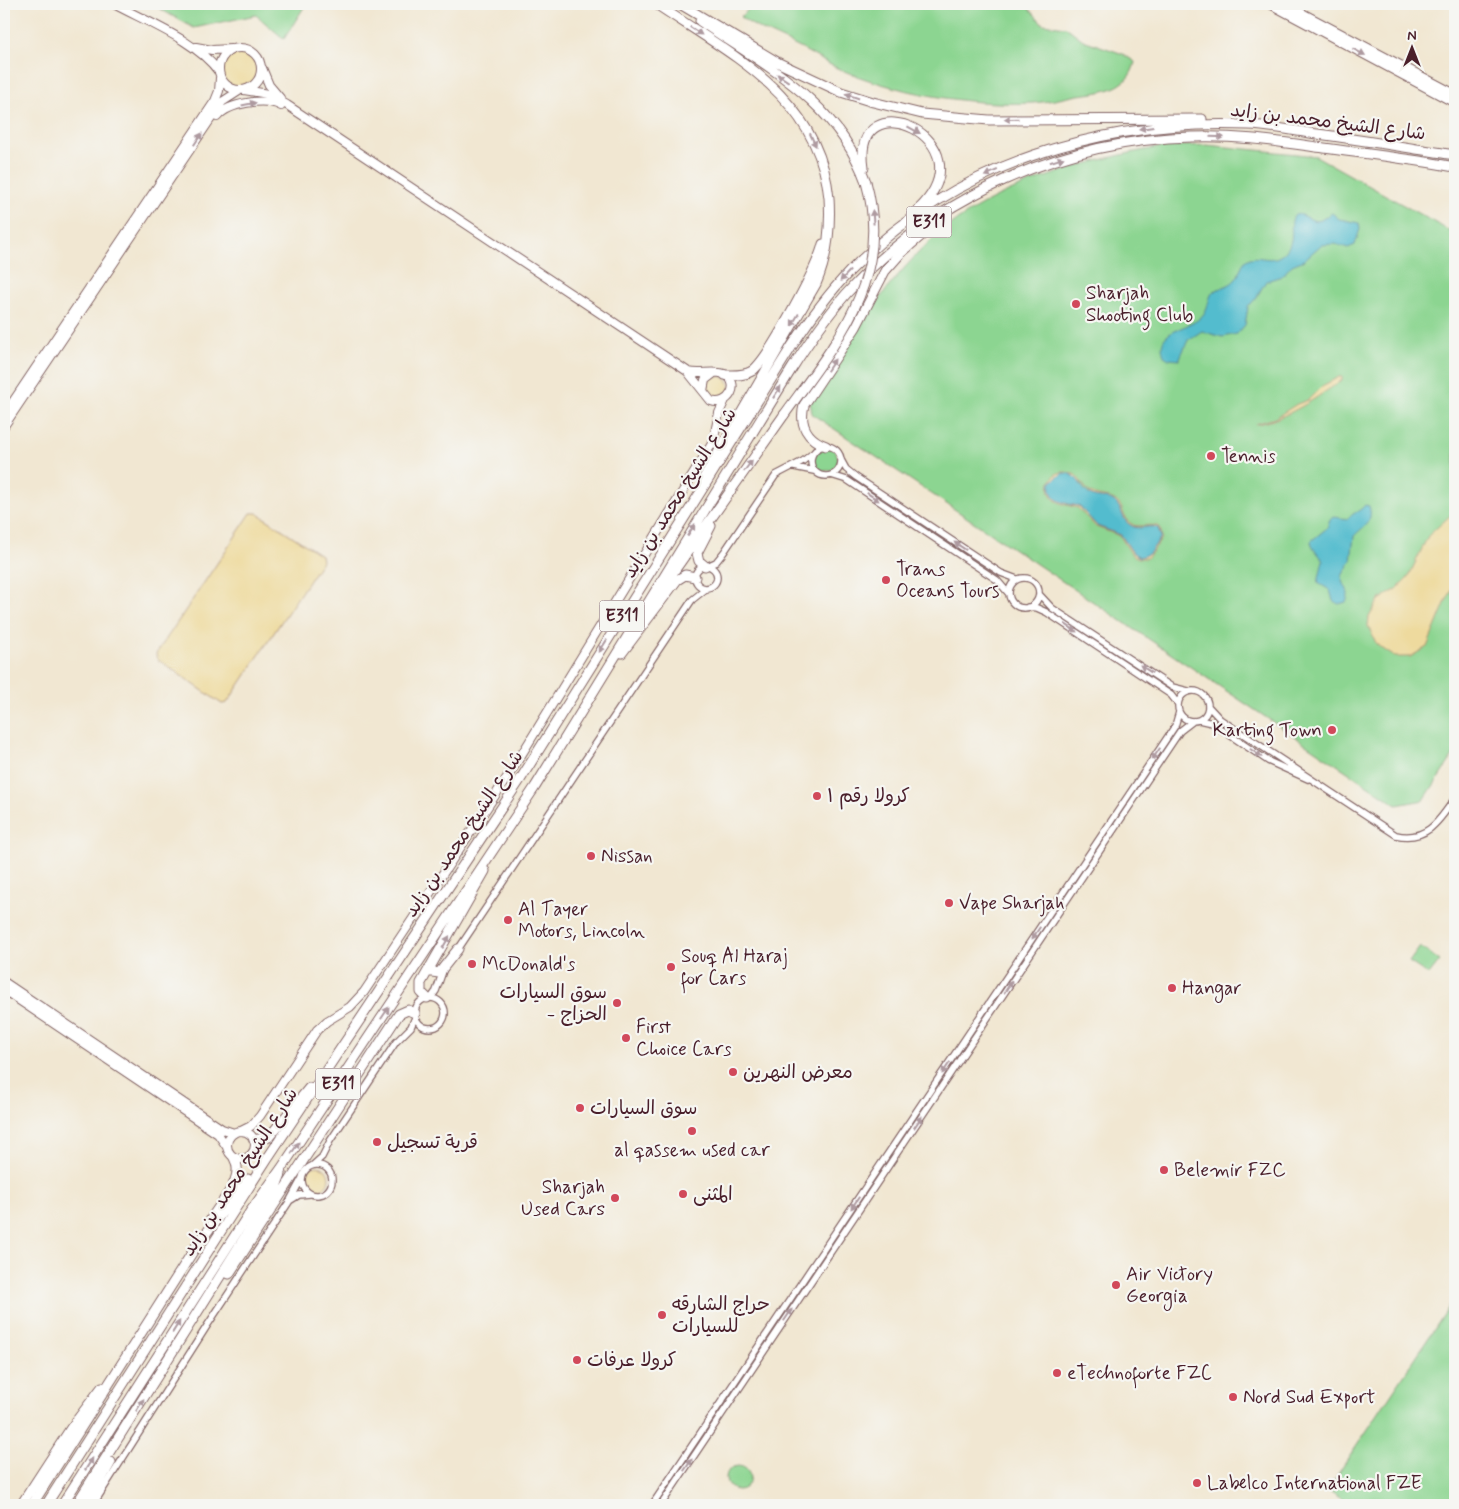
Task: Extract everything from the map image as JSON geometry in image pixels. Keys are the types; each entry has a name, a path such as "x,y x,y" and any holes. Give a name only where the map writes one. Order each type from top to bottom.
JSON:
{"highway":[{"path":"656,4 756,72 788,100 814,143 822,163 828,191 829,239 824,262 816,284 715,455 684,516"},
{"path":"674,4 793,84 816,102 846,139 866,182"},
{"path":"680,4 810,78 856,97 906,111 973,119 1183,118 1252,125"},
{"path":"638,619 658,596 737,480 841,334 862,293 874,243 874,218 866,182 863,145 867,135 884,123 902,124 918,131 930,143 938,159 940,172 937,184 928,201 902,226"},
{"name":"شارع الشيخ محمد بن زايد","path":"46,1505 267,1159 520,780 780,364 820,306 861,260 902,226 937,202 985,176 1018,160 1070,143 1115,132 1160,126 1252,125 1455,155"},
{"name":"شارع الشيخ محمد بن زايد","path":"62,1505 215,1265 282,1169 499,840 613,662 784,381 835,307 871,268 898,245 943,213 976,194 1027,170 1072,155 1118,144 1175,137 1222,137 1264,140 1455,167"},
{"path":"725,375 743,375 757,366 805,288 822,248 828,191"},
{"path":"826,446 812,439 804,427 802,412 807,399 852,333 878,281 892,262 921,236 976,194"},
{"path":"706,566 699,561 697,549 732,494 737,480"},
{"path":"613,662 637,636 677,580 685,575 695,578"},
{"path":"429,998 421,992 420,986 461,916 499,840"},
{"path":"431,967 434,974 439,972 458,948"},
{"path":"208,1298 248,1248 399,1014 408,1010 415,1014"},
{"path":"254,1139 263,1140 271,1135 303,1094 320,1078"},
{"path":"32,1505 197,1245 236,1180 238,1171 234,1158"},
{"path":"197,1245 267,1159"},
{"path":"76,1505 275,1189 282,1169"},
{"path":"21,1505 71,1428 117,1370"},
{"path":"87,1505 130,1422"}],"main road":[{"path":"114,4 189,45 208,58 228,87 265,93 287,105 687,371 703,391 717,423"},
{"path":"1270,4 1455,103"},
{"path":"1286,4 1327,22 1455,94"},
{"path":"189,45 208,50 240,48 251,51 258,58 272,88 287,105"},
{"path":"4,415 217,98 220,61 233,49"},
{"path":"4,426 224,100 257,82 261,67"},
{"path":"208,125 226,109 262,102 273,102 295,111"},
{"path":"165,187 174,168 172,165"},
{"path":"227,1147 227,1140 238,1132 250,1127 259,1117 317,1030 328,1020 350,1007 364,992 512,770 713,442 717,423 732,388 730,380 725,375 699,374 687,371"},
{"path":"703,391 705,380 714,374"},
{"path":"707,398 718,402 726,400"},
{"path":"4,982 222,1128 254,1139"},
{"path":"4,990 218,1134 234,1158 243,1159 250,1156 255,1148 254,1128 259,1117"},
{"path":"165,1098 178,1103 181,1100"}],"street":[{"path":"94,1505 206,1326 289,1202 305,1170 313,1165 325,1151 396,1042 414,1023 417,1006 429,998 458,948 692,600 696,590 695,578 698,569 716,562 773,478 818,448 826,446 834,449 850,474 1001,573 1017,579 1030,579 1037,585 1039,594 1052,608 1172,686 1188,691 1197,691 1204,695 1208,706 1217,716 1389,832 1403,836 1417,836 1430,830 1440,821 1455,798"},
{"path":"813,453 811,462 815,471"},
{"path":"831,475 837,470 840,458"},
{"path":"792,466 815,471 822,475 831,475 852,483 1001,582 1015,605 1038,608 1046,612 1168,693 1178,704"},
{"path":"692,600 716,582 724,552"},
{"path":"706,566 714,569 717,575"},
{"path":"695,578 700,586 707,588"},
{"path":"1009,594 1011,585 1017,579"},
{"path":"1028,607 1036,601 1039,594"},
{"path":"661,1505 1175,726 1180,698 1188,691"},
{"path":"652,1505 1180,731 1206,714 1208,706"},
{"path":"1179,712 1186,720 1196,720 1216,725 1277,766 1317,782"},
{"path":"408,1030 437,1026 443,1021 445,1013 439,983"},
{"path":"429,998 438,1000 443,1006"},
{"path":"415,1014 419,1022 425,1027"},
{"path":"289,1202 299,1195 321,1194 329,1188 332,1178 327,1169 325,1151"},
{"path":"313,1165 327,1169"},
{"path":"302,1178 304,1188 311,1194"}],"green space":[{"path":"151,4 306,4 284,39 256,15 194,28"},
{"path":"725,4 1025,4 1043,24 1066,27 1083,40 1123,54 1135,62 1127,79 1121,84 1097,93 1033,103 959,100 908,91 859,77 837,68 747,22 740,17 749,9 745,6"},
{"path":"1207,145 1316,156 1455,234 1455,753 1424,800 1397,805 812,414 810,401 889,286 920,251 942,231 968,213 997,197 1027,184 1090,163 1157,148"},
{"path":"826,447 835,450 838,459 835,468 826,471 817,468 814,459 817,450"},
{"path":"1420,947 1440,961 1429,975 1409,962"},
{"path":"1455,1298 1455,1505 1351,1505 1331,1492 1330,1486"},
{"path":"738,1466 747,1469 750,1478 747,1487 738,1490 729,1487 726,1478 729,1469"}],"sand":[{"path":"240,52 247,53 253,57 257,63 257,77 253,83 247,87 240,88 233,87 227,83 223,77 222,70 223,63 227,57 233,53"},
{"path":"718,376 726,380 730,388 726,396 718,400 710,396 706,388 710,380"},
{"path":"1342,377 1342,380 1301,407 1278,418 1256,424 1275,418 1297,404 1308,400 1322,386"},
{"path":"1062,472 1073,474 1081,482 1066,505 1053,498 1049,489 1050,482 1056,474"},
{"path":"1087,490 1094,495 1116,501 1121,506 1126,519 1137,526 1130,525 1126,522 1117,504 1092,496"},
{"path":"1067,505 1079,506 1097,526 1121,535 1133,553 1140,557 1159,542 1161,532 1162,538 1150,555 1147,558 1139,558 1132,555 1120,536 1096,527 1078,508"},
{"path":"1455,509 1455,585 1446,601 1427,647 1410,657 1395,657 1377,645 1368,626 1369,617 1379,600 1397,589 1408,578 1428,536"},
{"path":"251,513 257,513 321,555 322,561 227,703 222,704 157,659 156,654"},
{"path":"1152,525 1160,527 1161,532 1158,528 1141,526"},
{"path":"317,1166 322,1167 328,1173 328,1183 322,1189 317,1190 312,1189 306,1183 305,1178 306,1173 312,1167"}],"water":[{"path":"1332,213 1339,219 1359,223 1360,229 1355,245 1348,248 1335,244 1321,245 1304,260 1292,265 1282,276 1266,281 1248,307 1245,325 1237,334 1222,337 1202,331 1188,340 1179,360 1169,359 1164,356 1162,347 1168,335 1200,318 1206,309 1212,293 1235,280 1244,262 1255,257 1277,258 1286,251 1291,241 1292,222 1295,215 1302,215 1317,221"},
{"path":"1063,473 1076,478 1087,493 1092,496 1115,502 1124,519 1132,526 1158,528 1161,537 1149,554 1140,557 1133,553 1121,535 1097,526 1079,506 1055,498 1052,494 1051,482"},
{"path":"1365,505 1369,506 1370,516 1367,523 1354,536 1351,561 1342,576 1348,592 1348,598 1346,602 1339,604 1333,601 1330,590 1318,583 1323,560 1312,546 1311,541 1327,528 1330,519 1334,517 1348,519"}],"place":[{"name":"Sharjah Shooting Club","path":"1076,304"},
{"name":"Tennis","path":"1211,456"},
{"name":"Trans Oceans Tours","path":"886,580"},
{"name":"Karting Town","path":"1332,730"},
{"name":"كرولا رقم ١","path":"817,796"},
{"name":"Nissan","path":"591,856"},
{"name":"Vape Sharjah","path":"949,903"},
{"name":"Al Tayer Motors, Lincoln","path":"508,920"},
{"name":"McDonald's","path":"472,964"},
{"name":"Souq Al Haraj for Cars","path":"671,967"},
{"name":"Hangar","path":"1172,988"},
{"name":"سوق السيارات - الحزاج","path":"617,1003"},
{"name":"First Choice Cars","path":"626,1038"},
{"name":"معرض النهرين","path":"733,1072"},
{"name":"سوق السيارات","path":"580,1108"},
{"name":"al qassem used car","path":"692,1131"},
{"name":"قرية تسجيل","path":"377,1142"},
{"name":"Belemir FZC","path":"1164,1170"},
{"name":"المثنى","path":"683,1194"},
{"name":"Sharjah Used Cars","path":"615,1198"},
{"name":"Air Victory Georgia","path":"1116,1285"},
{"name":"حراج الشارقه للسيارات","path":"662,1315"},
{"name":"كرولا عرفات","path":"577,1360"},
{"name":"eTechnoforte FZC","path":"1057,1373"},
{"name":"Nord Sud Export","path":"1233,1397"},
{"name":"Labelco International FZE","path":"1197,1483"}]}
